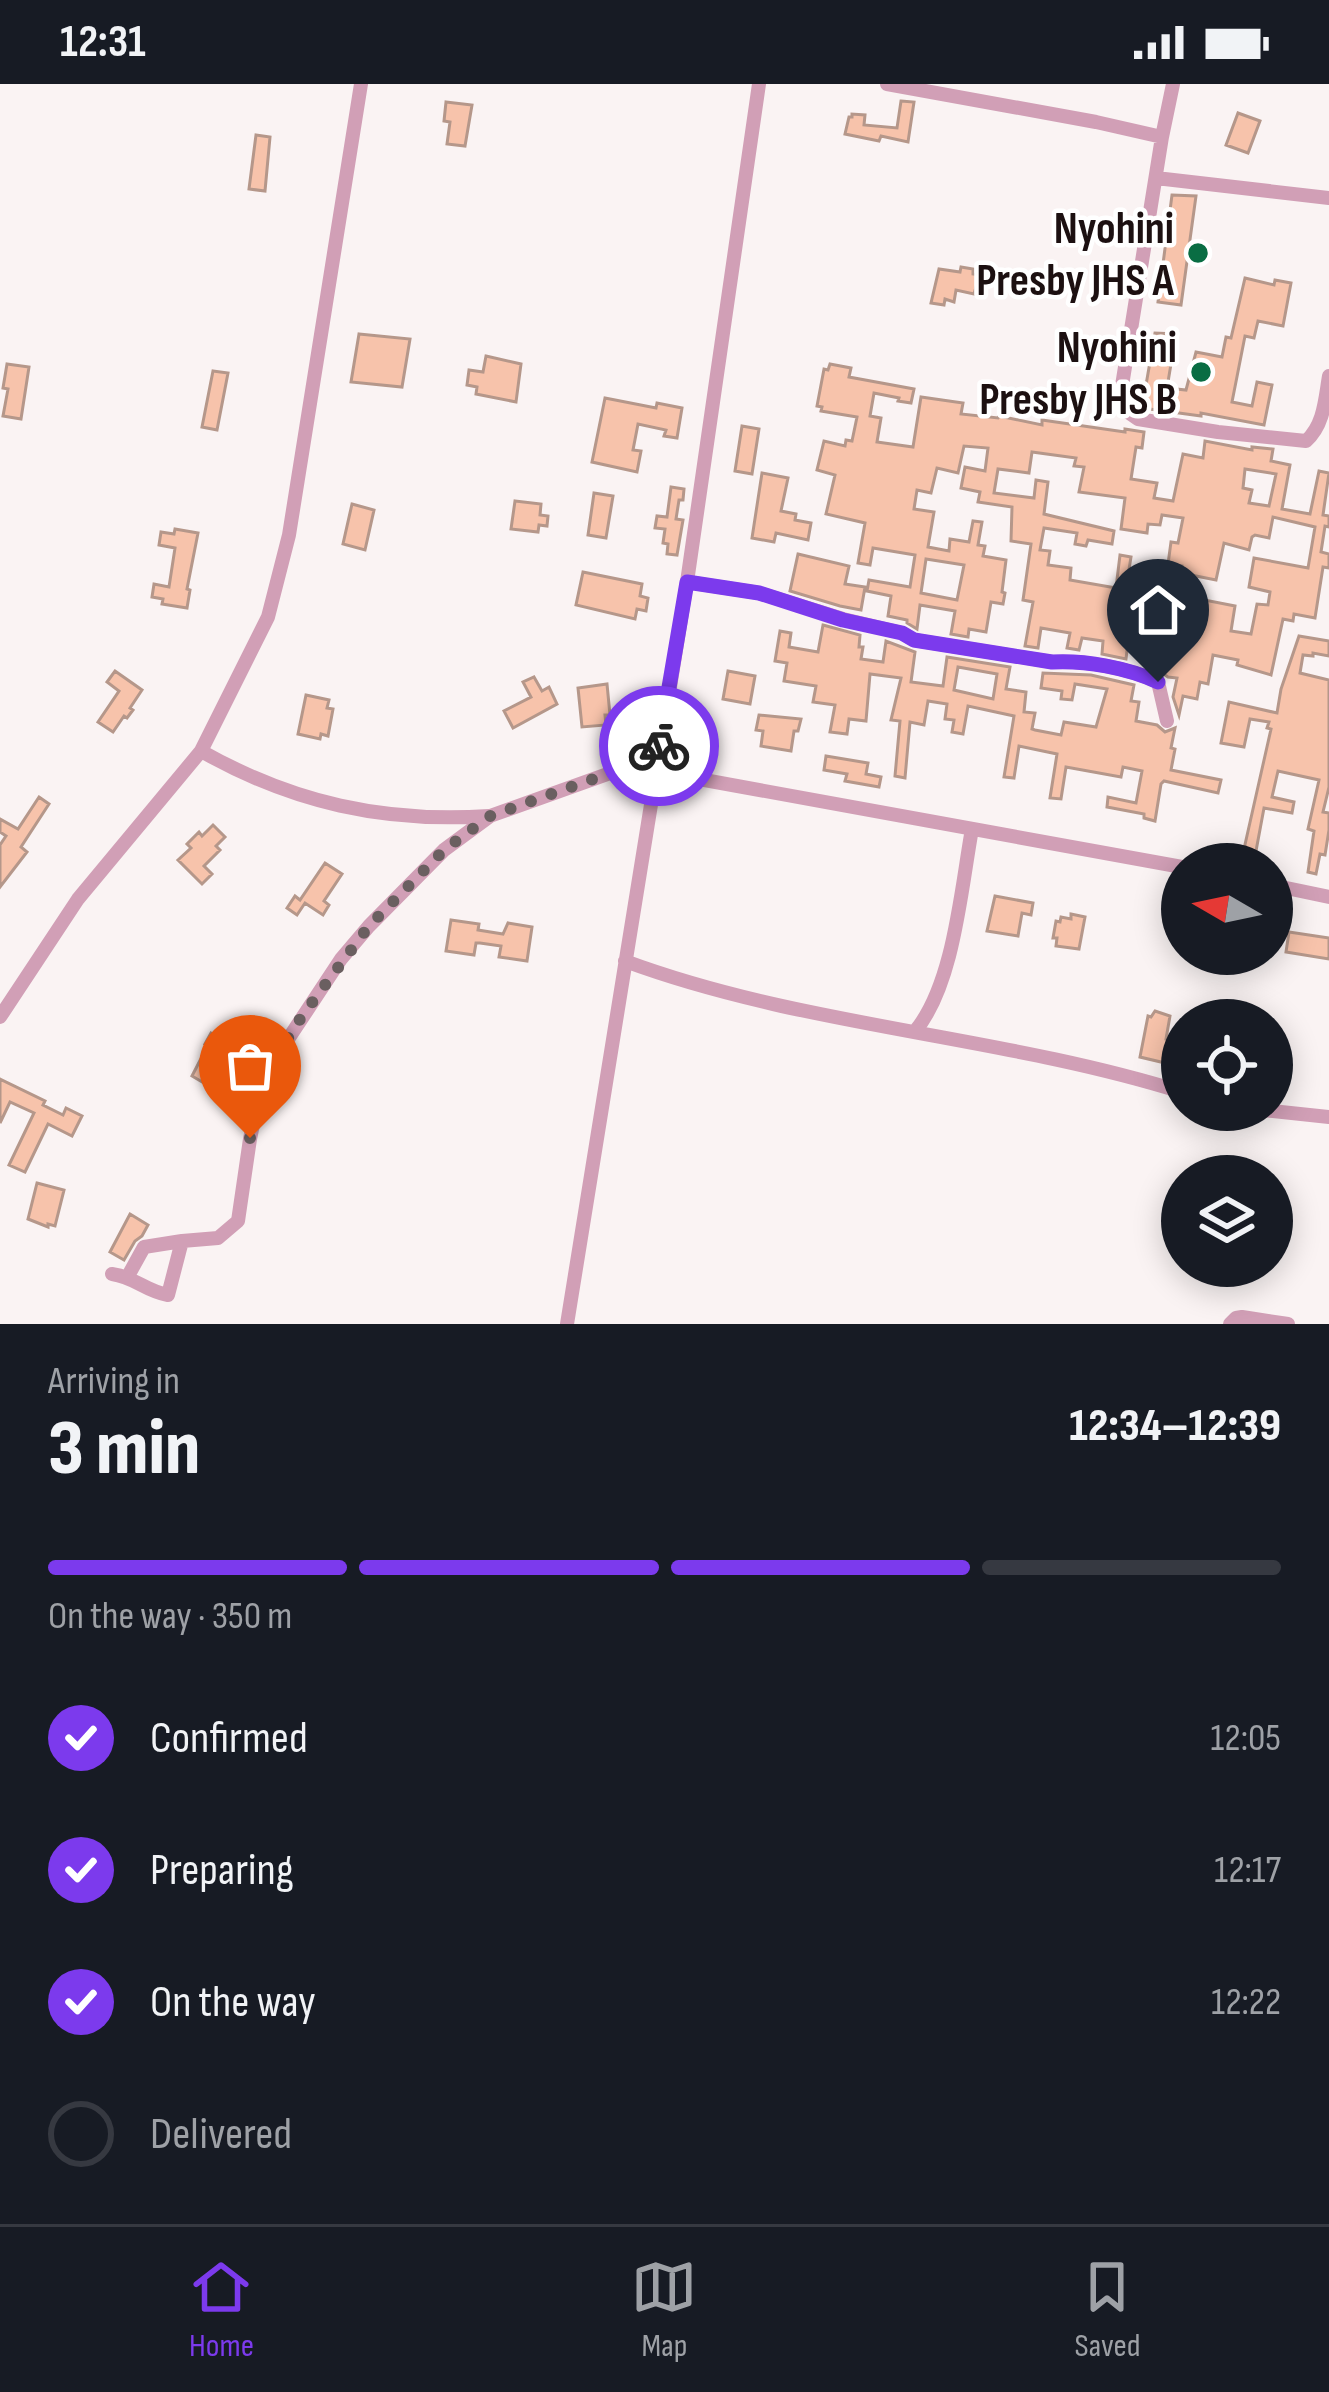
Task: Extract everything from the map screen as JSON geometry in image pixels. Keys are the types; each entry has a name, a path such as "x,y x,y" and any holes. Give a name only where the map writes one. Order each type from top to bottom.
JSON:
{"street":[{"path":"0,1017 78,899 201,751 268,617 293,512 361,84"},
{"path":"567,1324 687,582 759,84"},
{"path":"887,84 1162,137"},
{"path":"1173,84 1120,398 1125,410 1138,419 1306,442 1326,412 1329,376"},
{"path":"1156,178 1329,197"},
{"path":"687,582 759,593 914,640 1145,676 1158,682 1167,721"},
{"path":"201,751 236,772 298,796 437,820 490,816 657,763 1161,863"},
{"path":"182,1241 169,1295 147,1291 120,1275 144,1247 182,1241 218,1238 238,1220 253,1124 273,1062 341,959 383,910 444,850 490,816"},
{"path":"437,820 444,850"},
{"path":"916,1030 942,986 972,829"},
{"path":"1293,890 1329,898"},
{"path":"625,961 755,1000 916,1030 1161,1086"},
{"path":"1293,1113 1329,1117"},
{"path":"1230,1324 1242,1317 1288,1324"}],"building":[{"path":"901,101 914,102 908,142 845,134 852,114 865,115 864,125 897,128"},
{"path":"446,102 472,105 465,146 447,144"},
{"path":"1238,113 1260,121 1248,153 1226,145"},
{"path":"256,135 270,137 265,191 249,189"},
{"path":"1172,195 1196,196 1181,305 1158,302"},
{"path":"961,267 987,276 983,289 976,287 974,294 956,290 954,302 931,303 939,269 960,272"},
{"path":"1245,278 1274,285 1275,280 1291,283 1283,326 1258,321 1254,338 1245,336 1232,402 1252,406 1257,382 1272,385 1264,425 1142,408 1155,333 1176,334 1167,388 1186,390 1196,352 1222,357"},
{"path":"359,334 410,339 402,387 351,382"},
{"path":"486,356 521,364 516,402 476,394 477,387 467,385 469,370 483,372"},
{"path":"7,364 29,367 21,419 3,416"},
{"path":"830,364 851,368 849,377 914,389 911,403 874,393 870,416 881,418 877,442 913,447 921,397 963,403 961,414 1144,432 1142,448 1136,447 1131,479 1157,483 1154,498 1173,501 1183,454 1203,458 1205,441 1273,449 1271,461 1290,465 1282,509 1310,514 1319,471 1329,473 1323,515 1329,516 1329,527 1325,526 1321,552 1329,554 1329,568 1323,567 1315,618 1294,614 1293,621 1283,619 1271,675 1213,655 1208,684 1200,682 1197,699 1183,696 1179,715 1173,697 1177,678 1155,668 1160,631 1130,626 1126,659 1102,654 1103,641 1082,638 1079,650 1067,648 1070,633 1041,628 1038,648 1025,646 1033,602 1023,600 1031,544 1011,541 1012,507 978,502 980,492 961,488 965,467 985,471 988,448 964,446 958,473 937,468 931,493 917,490 914,509 934,512 928,547 949,551 950,539 969,542 973,521 982,522 978,545 985,546 983,556 1006,560 1003,604 991,602 986,632 969,629 968,637 951,634 955,611 920,605 917,629 907,620 888,616 891,596 867,591 869,580 910,587 915,555 873,548 870,565 858,563 865,523 826,514 835,475 817,470 824,441 845,446 846,440 852,441 857,417 821,411 817,406 824,369","holes":["1032,452 1076,458 1074,466 1084,467 1079,492 1125,498 1121,529 1147,533 1148,524 1160,525 1162,515 1183,518 1178,543 1171,542 1168,564 1182,566 1181,573 1216,580 1224,543 1249,550 1255,535 1269,538 1273,517 1315,527 1308,568 1254,558 1249,587 1270,592 1268,605 1257,604 1251,634 1231,631 1235,606 1126,588 1131,557 1120,555 1116,588 1070,580 1071,568 1048,565 1050,551 1040,550 1044,528 1077,533 1075,544 1086,546 1088,540 1112,544 1114,531 1044,514 1048,482 1036,480 1034,498 994,493 998,469 1029,473","1245,469 1276,474 1269,506 1249,503 1252,490 1243,488","926,559 964,565 957,600 921,593"]},
{"path":"213,371 228,373 217,430 202,427"},
{"path":"605,398 682,408 677,438 664,436 666,430 638,424 633,450 641,451 637,472 592,462"},
{"path":"742,426 759,429 752,474 735,471"},
{"path":"762,473 788,478 781,511 811,523 808,540 776,533 774,542 752,538"},
{"path":"671,487 684,489 676,519 683,520 677,555 667,554 665,529 655,528 657,516 667,517"},
{"path":"594,493 613,496 606,538 588,535"},
{"path":"515,501 541,504 540,515 548,516 547,526 539,525 538,532 511,529"},
{"path":"352,504 374,510 365,550 343,544"},
{"path":"175,529 198,533 187,608 162,604 163,599 152,597 154,584 169,587 175,548 159,545 161,532 174,534"},
{"path":"798,554 849,566 845,584 865,587 861,610 790,591"},
{"path":"583,572 642,584 640,596 648,598 646,611 637,609 635,619 576,605"},
{"path":"823,625 860,635 861,659 883,662 886,641 915,652 911,682 943,686 947,657 1010,667 1006,689 1026,692 1024,712 1035,713 1032,729 1061,735 1064,722 1096,727 1107,689 1075,684 1072,700 1061,699 1062,691 1041,688 1043,673 1091,675 1134,685 1131,701 1139,702 1136,721 1157,725 1165,732 1175,728 1171,770 1221,780 1218,793 1164,781 1155,821 1144,814 1107,807 1108,797 1136,803 1142,771 1123,767 1121,777 1066,767 1061,799 1050,798 1057,754 1019,746 1014,778 1004,777 1014,716 968,706 963,734 952,732 954,720 945,719 947,704 928,701 924,725 910,722 905,778 895,776 900,721 891,720 901,678 870,674 866,721 849,719 847,734 830,732 835,705 813,702 816,686 784,681 787,663 775,661 780,631 791,633 789,647 818,652","holes":["958,667 997,674 993,699 954,690"]},
{"path":"1299,636 1329,641 1329,656 1303,655 1300,673 1329,680 1329,787 1323,812 1329,813 1329,830 1316,874 1308,872 1314,831 1308,829 1319,780 1278,771 1272,797 1294,802 1292,813 1264,808 1257,843 1245,843 1269,722 1250,719 1244,747 1221,743 1229,702 1277,713"},
{"path":"115,671 142,690 133,710 113,732 98,722 119,691 107,682"},
{"path":"728,671 755,676 750,704 723,699"},
{"path":"534,677 542,691 549,687 557,704 513,728 504,711 531,697 523,682"},
{"path":"607,684 610,715 605,715 606,725 582,727 578,688"},
{"path":"306,695 329,700 327,708 333,709 328,736 298,734"},
{"path":"759,715 801,719 791,751 761,746 763,731 756,730"},
{"path":"826,756 868,763 866,774 881,777 879,787 845,781 847,774 824,770"},
{"path":"39,797 49,804 21,847 27,852 0,887 0,845 6,836 0,832 0,819 18,829"},
{"path":"213,825 225,837 204,866 212,874 202,884 178,860 199,832 202,836"},
{"path":"325,863 342,874 324,901 329,905 323,915 305,903 297,915 287,908 295,896 300,900"},
{"path":"995,896 1033,903 1031,915 1022,913 1018,936 987,931"},
{"path":"1071,914 1085,917 1079,949 1056,946 1057,938 1053,938 1056,921 1071,919"},
{"path":"451,920 503,934 508,923 532,927 527,961 499,957 501,946 480,943 474,955 446,951"},
{"path":"1293,933 1329,938 1329,959 1293,953"},
{"path":"1155,1011 1161,1013 1161,1062 1140,1057"},
{"path":"211,1033 232,1044 217,1072 223,1076 217,1086 192,1076"},
{"path":"0,1079 63,1115 66,1108 82,1116 72,1136 48,1124 25,1172 9,1165 34,1113 10,1102 0,1123"},
{"path":"37,1183 64,1190 55,1226 28,1219"},
{"path":"130,1214 148,1225 124,1260 110,1252"}],"way so far":[{"path":"250,1138 273,1062 302,1016 369,926 444,850 490,816 658,756 659,746"}],"place":[{"name":"Nyohini Presby JHS A","path":"1198,253"},
{"name":"Nyohini Presby JHS B","path":"1201,372"}],"route":[{"path":"659,746 687,582 759,593 914,640 1070,661 1158,682"}]}
